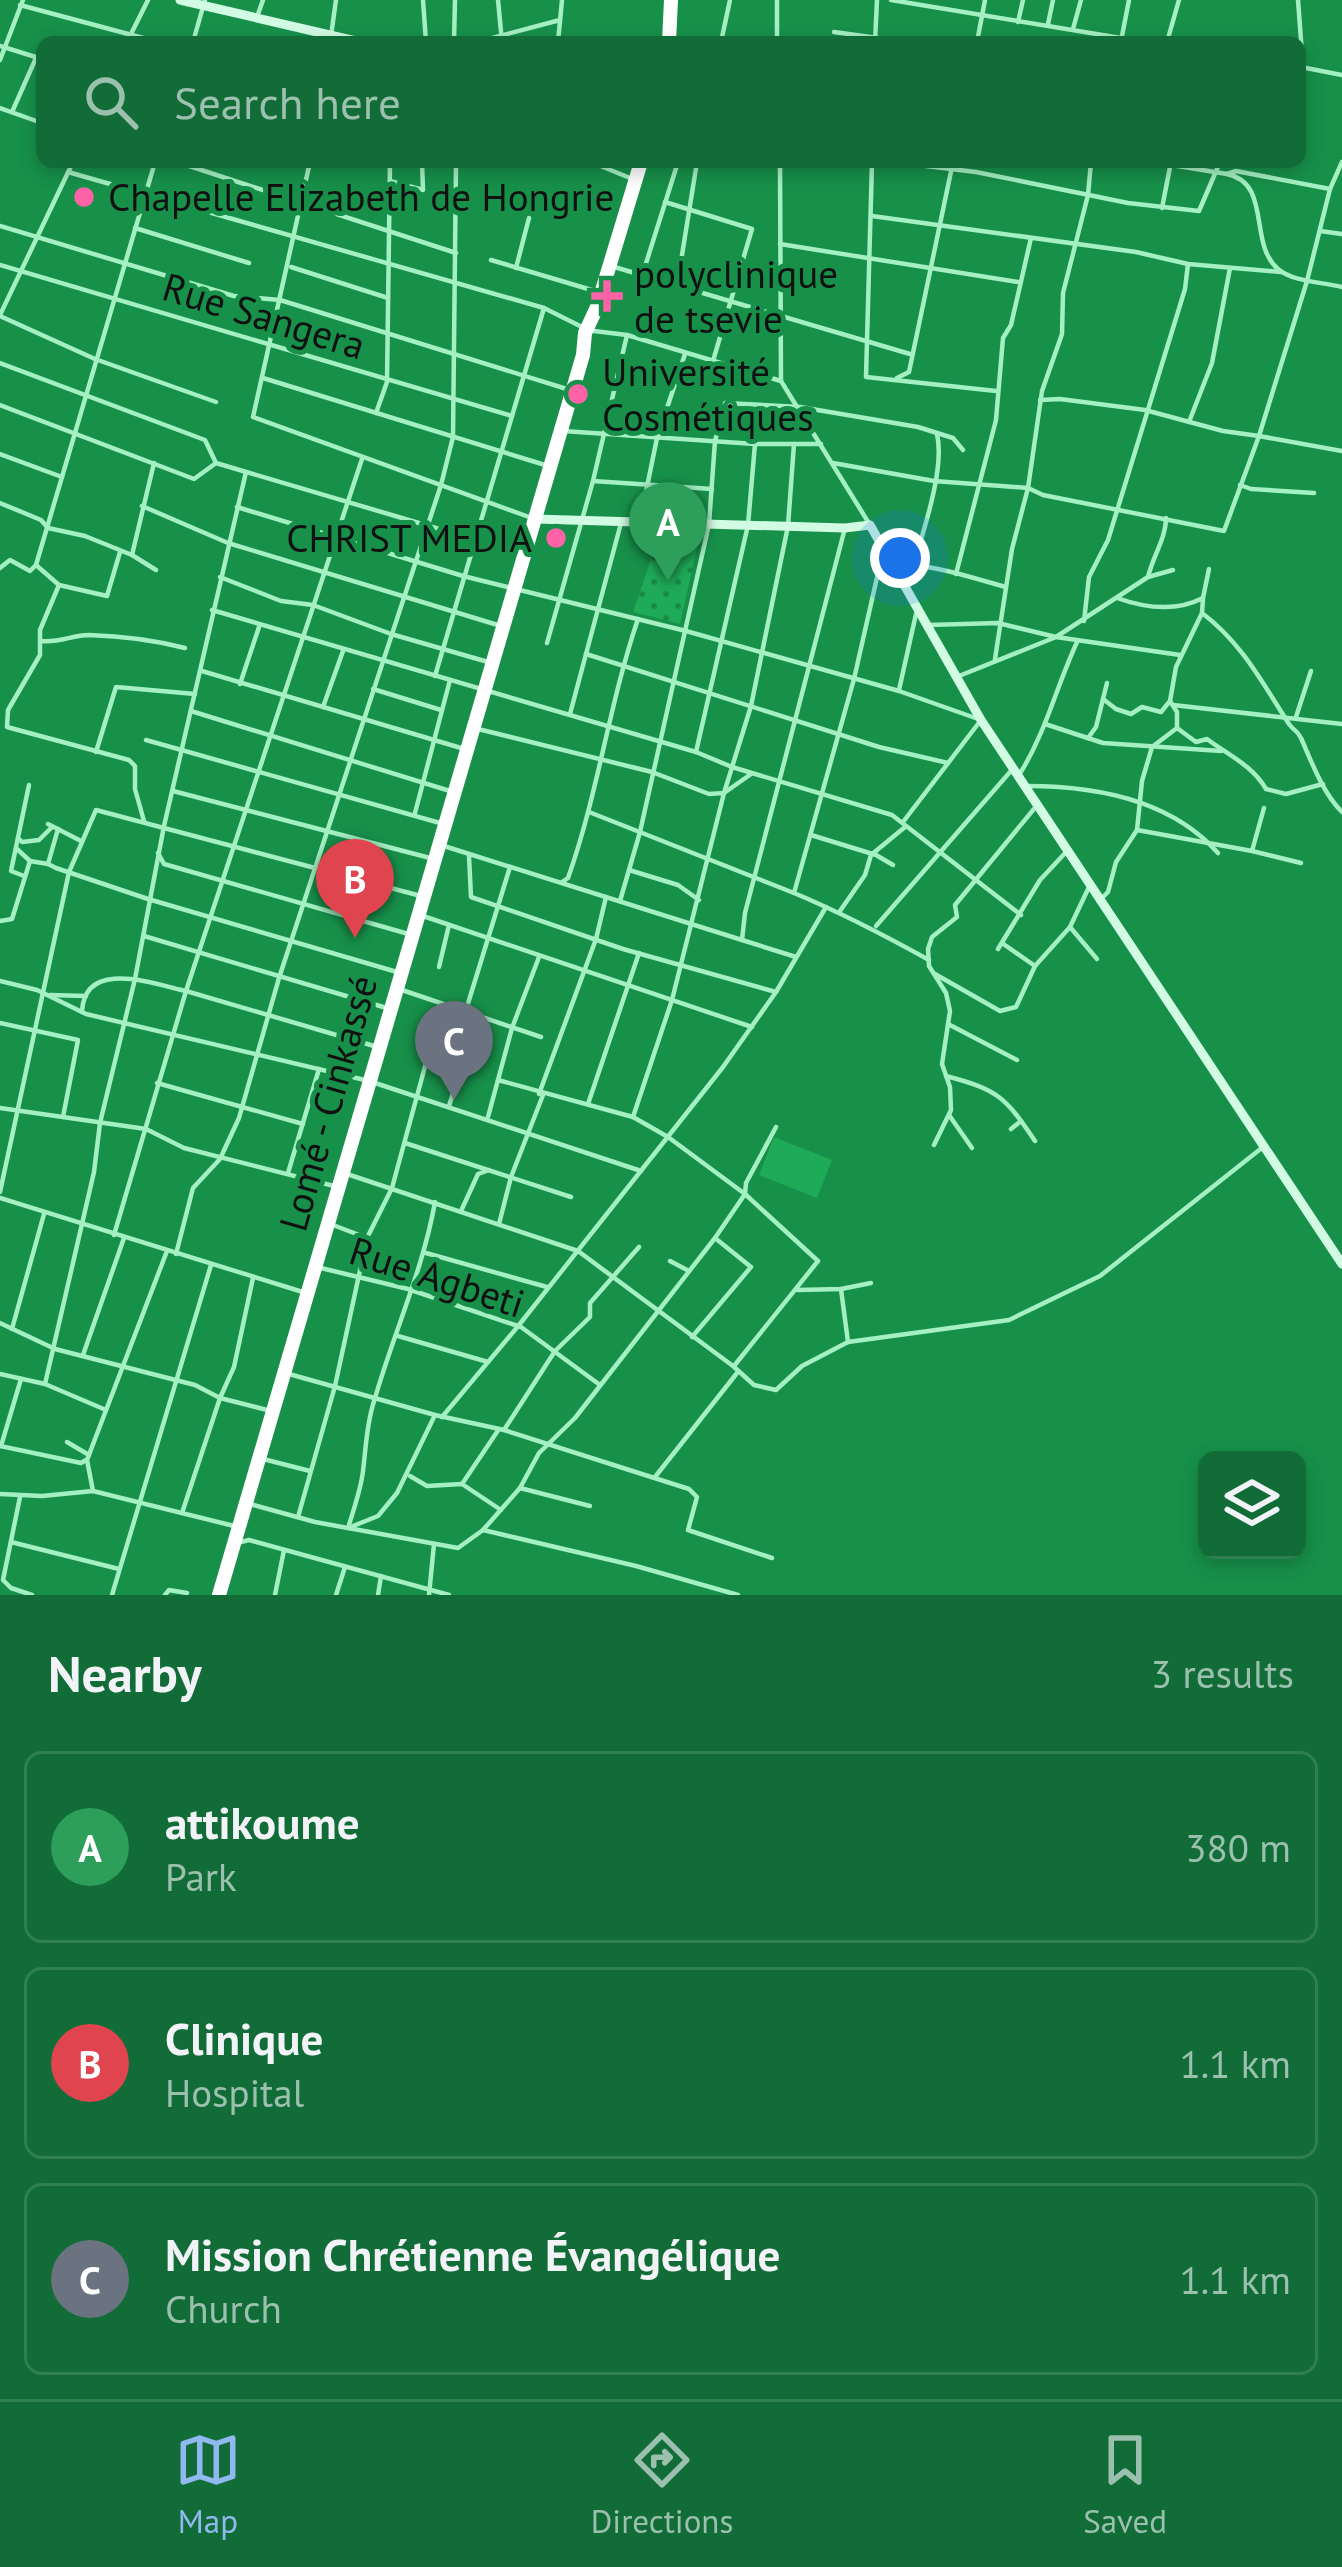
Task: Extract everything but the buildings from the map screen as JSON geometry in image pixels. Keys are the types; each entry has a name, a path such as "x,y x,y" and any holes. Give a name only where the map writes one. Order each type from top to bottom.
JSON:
{"highway":[{"path":"669,36 671,0"},
{"name":"Lomé - Cinkassé","path":"219,1595 639,168"}],"street":[{"path":"129,36 148,0"},
{"path":"180,0 327,36"},
{"path":"257,17 262,0"},
{"path":"336,0 338,36"},
{"path":"423,0 426,36"},
{"path":"454,36 455,0"},
{"path":"498,0 501,36"},
{"path":"559,36 562,0"},
{"path":"723,36 730,0"},
{"path":"776,0 777,36"},
{"path":"876,36 877,0"},
{"path":"891,0 1107,36"},
{"path":"978,36 985,0"},
{"path":"1018,22 1022,0"},
{"path":"1047,26 1053,0"},
{"path":"1073,31 1081,0"},
{"path":"1121,36 1129,0"},
{"path":"1169,36 1178,0"},
{"path":"1298,0 1300,36"},
{"path":"0,60 21,3 122,36"},
{"path":"195,36 204,3"},
{"path":"508,36 560,20"},
{"path":"834,32 858,36"},
{"path":"3,47 36,57"},
{"path":"12,112 36,64"},
{"path":"1306,68 1340,72"},
{"path":"0,108 36,121"},
{"path":"833,463 934,481 1028,488 1043,495 1224,531 1259,436 1342,161"},
{"path":"70,168 0,316 95,359 216,402"},
{"path":"0,568 10,560 30,571 36,565 153,168"},
{"path":"195,168 456,253"},
{"path":"308,168 253,417 535,519 870,525"},
{"path":"376,413 387,382 390,168"},
{"path":"390,181 422,190 422,168"},
{"path":"176,1254 193,1187 221,1155 242,1107 279,977 454,436 456,168"},
{"path":"606,168 635,180"},
{"path":"642,276 676,168"},
{"path":"677,286 695,168"},
{"path":"780,168 781,381 981,719 1342,1264"},
{"path":"872,168 866,376 997,391"},
{"path":"894,379 909,372 952,168"},
{"path":"961,168 1088,195 1199,211 1216,168"},
{"path":"994,659 1040,400 1062,334 1063,293 1090,168"},
{"path":"1162,208 1169,168"},
{"path":"1192,168 1247,182 1266,256 1281,272"},
{"path":"1227,174 1236,171 1330,189"},
{"path":"68,172 781,381"},
{"path":"665,202 752,230 713,361"},
{"path":"872,216 1136,252 1188,264 1281,272 1342,287"},
{"path":"517,268 530,218"},
{"path":"0,226 234,296 280,300 573,391"},
{"path":"135,228 249,263"},
{"path":"1320,231 1342,234"},
{"path":"956,574 996,420 1003,338 1011,325 1030,238"},
{"path":"781,244 1019,282"},
{"path":"491,260 599,299"},
{"path":"1084,621 1089,577 1108,541 1185,289 1188,264"},
{"name":"Rue Sangera","path":"0,265 512,416"},
{"path":"289,266 388,298"},
{"path":"609,266 910,355"},
{"path":"1189,422 1212,363 1230,268"},
{"path":"435,676 544,308"},
{"path":"547,644 593,481 627,335"},
{"path":"640,522 657,438 686,354"},
{"path":"0,363 205,440 216,463 473,539"},
{"path":"263,379 550,466"},
{"path":"1040,400 1145,410 1342,451"},
{"path":"620,902 709,524 715,441 725,403 800,407 938,434 953,438 963,450"},
{"path":"0,405 194,479 216,463"},
{"path":"561,431 821,444"},
{"path":"914,563 934,481 938,434"},
{"path":"696,752 748,525 755,444"},
{"path":"633,1118 694,925 724,793 751,706 788,526 794,444"},
{"path":"0,454 62,478"},
{"path":"114,1234 172,1034 362,459"},
{"path":"132,555 154,464"},
{"path":"45,1384 135,980 154,868 246,472"},
{"path":"593,481 712,488"},
{"path":"1240,485 1314,493"},
{"path":"1,504 41,520 48,528 85,536 132,555 156,570"},
{"path":"142,506 229,543 503,627"},
{"path":"237,506 463,576 686,631 981,719"},
{"path":"1148,577 1155,550 1166,534 1166,518"},
{"path":"569,714 621,521"},
{"path":"742,940 778,778 845,528"},
{"path":"794,893 854,679 883,551"},
{"path":"36,565 59,585 107,596 120,552"},
{"path":"893,567 914,563 1006,586"},
{"path":"1209,569 1202,613 1180,656 1171,703 1177,728 1196,742 1207,739 1228,750 1266,789 1286,794 1323,784"},
{"path":"958,676 1056,637 1148,577 1173,570"},
{"path":"220,578 281,601 314,604 391,634 492,663"},
{"path":"7,727 8,710 40,655 40,630 59,585"},
{"path":"1118,598 1163,608 1187,606 1203,598"},
{"path":"899,692 917,608"},
{"path":"212,610 821,791 904,825 1021,915"},
{"path":"1202,613 1232,638 1287,717 1342,812"},
{"path":"559,882 568,878 589,812 606,728 638,619"},
{"path":"928,625 998,623 1180,656"},
{"path":"240,684 260,625"},
{"path":"41,641 56,643 92,635 185,648"},
{"path":"876,928 1017,771 1046,724 1061,671 1078,640"},
{"path":"323,707 343,650"},
{"path":"586,654 950,764"},
{"path":"200,670 466,749"},
{"path":"1296,717 1311,671"},
{"path":"416,816 413,807 450,680"},
{"path":"1088,738 1096,727 1107,683"},
{"path":"96,752 116,687 195,694"},
{"path":"373,689 441,710"},
{"path":"1103,699 1131,714 1142,707 1161,712 1171,703 1342,724"},
{"path":"191,711 455,793"},
{"path":"0,712 7,727 134,763 144,823"},
{"path":"839,913 865,875 871,855 904,825 981,719"},
{"path":"1046,724 1088,738 1228,750"},
{"path":"473,728 652,772 709,794 724,793 754,772"},
{"path":"1099,900 1108,892 1116,862 1137,830 1152,747 1177,728"},
{"path":"146,740 446,825"},
{"path":"24,876 10,871 29,785"},
{"path":"1027,786 1096,790 1139,800 1173,816 1218,853"},
{"path":"173,791 327,833 469,854 796,957"},
{"path":"709,794 721,807"},
{"path":"972,1148 949,1114 942,1064 949,1000 929,960 932,937 957,917 956,905 1038,804"},
{"path":"1252,851 1264,808"},
{"path":"306,1293 44,1213 0,1195 35,1028 47,994 69,872 96,810 423,897"},
{"path":"589,812 876,928 929,960"},
{"path":"53,827 81,841"},
{"path":"18,843 36,842 53,827"},
{"path":"48,864 53,827"},
{"path":"1137,830 1301,863"},
{"path":"811,835 892,865"},
{"path":"18,843 30,861 212,919 292,939 399,981 442,1004 541,1037"},
{"path":"1035,966 1000,946 1040,880 1067,851"},
{"path":"158,853 164,864"},
{"path":"469,854 471,897 776,992"},
{"path":"0,920 12,920 30,861"},
{"path":"154,868 164,864 412,935"},
{"path":"465,1012 510,867"},
{"path":"629,870 678,885 699,899"},
{"path":"935,974 1000,1011 1016,1007 1035,966 1070,927 1090,886"},
{"path":"499,1224 606,897"},
{"path":"348,1526 378,1516 408,1474 438,1416 519,1326 752,1027 826,907"},
{"path":"418,914 752,1027"},
{"path":"439,967 448,926"},
{"path":"1070,927 1096,959"},
{"path":"144,937 390,1009"},
{"path":"588,1104 639,953"},
{"path":"488,1118 512,1028 539,957"},
{"path":"82,1012 86,996 114,976 269,1013 379,1048"},
{"path":"0,981 47,994 82,1012 369,1081 640,1172"},
{"path":"47,994 86,996"},
{"path":"298,1518 367,1238 392,1188 442,1004"},
{"path":"449,1106 477,1016"},
{"path":"0,1023 78,1040 63,1117"},
{"path":"948,1024 1017,1060"},
{"path":"288,1175 319,1070"},
{"path":"946,1076 986,1087 1014,1108 1035,1141"},
{"path":"498,1080 633,1118 668,1137 745,1195 818,1261 653,1479"},
{"path":"157,1083 303,1124"},
{"path":"0,1108 146,1129 184,1148 288,1175 392,1188 578,1251 754,1385 776,1390 802,1366 848,1342 1001,1323 1054,1299 1100,1276 1263,1147"},
{"path":"934,1145 949,1114"},
{"path":"1011,1129 1021,1121"},
{"path":"245,1502 298,1518 458,1548 502,1510 546,1445 575,1418 715,1238 745,1195 746,1183 776,1127"},
{"path":"405,1143 571,1197"},
{"path":"460,1211 478,1174 490,1170"},
{"path":"348,1526 362,1477 375,1397 398,1336 408,1289 426,1253 435,1202"},
{"path":"12,1329 44,1213"},
{"path":"327,1223 367,1238"},
{"path":"83,1355 124,1238"},
{"path":"691,1338 751,1267 715,1238"},
{"path":"462,1484 555,1351 590,1317 590,1303 640,1247"},
{"path":"22,1379 4,1415 1,1446 81,1463 88,1457 166,1251"},
{"path":"426,1253 547,1287"},
{"path":"670,1261 689,1270"},
{"path":"112,1595 211,1265"},
{"name":"Rue Agbeti","path":"314,1267 408,1289 519,1326 600,1385"},
{"path":"182,1513 234,1367 253,1278"},
{"path":"797,1290 871,1283"},
{"path":"841,1289 848,1342"},
{"path":"0,1323 55,1349 195,1385 271,1411"},
{"path":"398,1336 488,1362"},
{"path":"284,1372 502,1430 696,1494 688,1530 772,1558"},
{"path":"0,1374 45,1384 106,1410"},
{"path":"67,1442 88,1457 93,1491"},
{"path":"258,1457 310,1471"},
{"path":"408,1474 427,1486 462,1484 502,1510"},
{"path":"520,1488 590,1506"},
{"path":"0,1494 20,1497 93,1491 238,1527"},
{"path":"20,1497 3,1580 32,1595"},
{"path":"483,1530 738,1595"},
{"path":"233,1544 249,1540 449,1595"},
{"path":"11,1542 119,1569"},
{"path":"430,1593 434,1544"},
{"path":"275,1595 284,1550"},
{"path":"336,1595 346,1566"},
{"path":"378,1595 381,1576"},
{"path":"165,1595 170,1590 187,1593"}],"green space":[{"path":"662,527 700,534 680,624 633,612"},
{"path":"774,1137 832,1160 817,1198 759,1175"}],"place":[{"name":"Chapelle Elizabeth de Hongrie","path":"84,197"},
{"name":"polyclinique de tsevie","path":"607,296"},
{"name":"Université Cosmétiques","path":"578,394"},
{"name":"CHRIST MEDIA","path":"556,538"},
{"name":"attikoume","path":"668,581"},
{"name":"Clinique","path":"355,938"},
{"name":"Mission Chrétienne Évangélique","path":"454,1100"}]}
